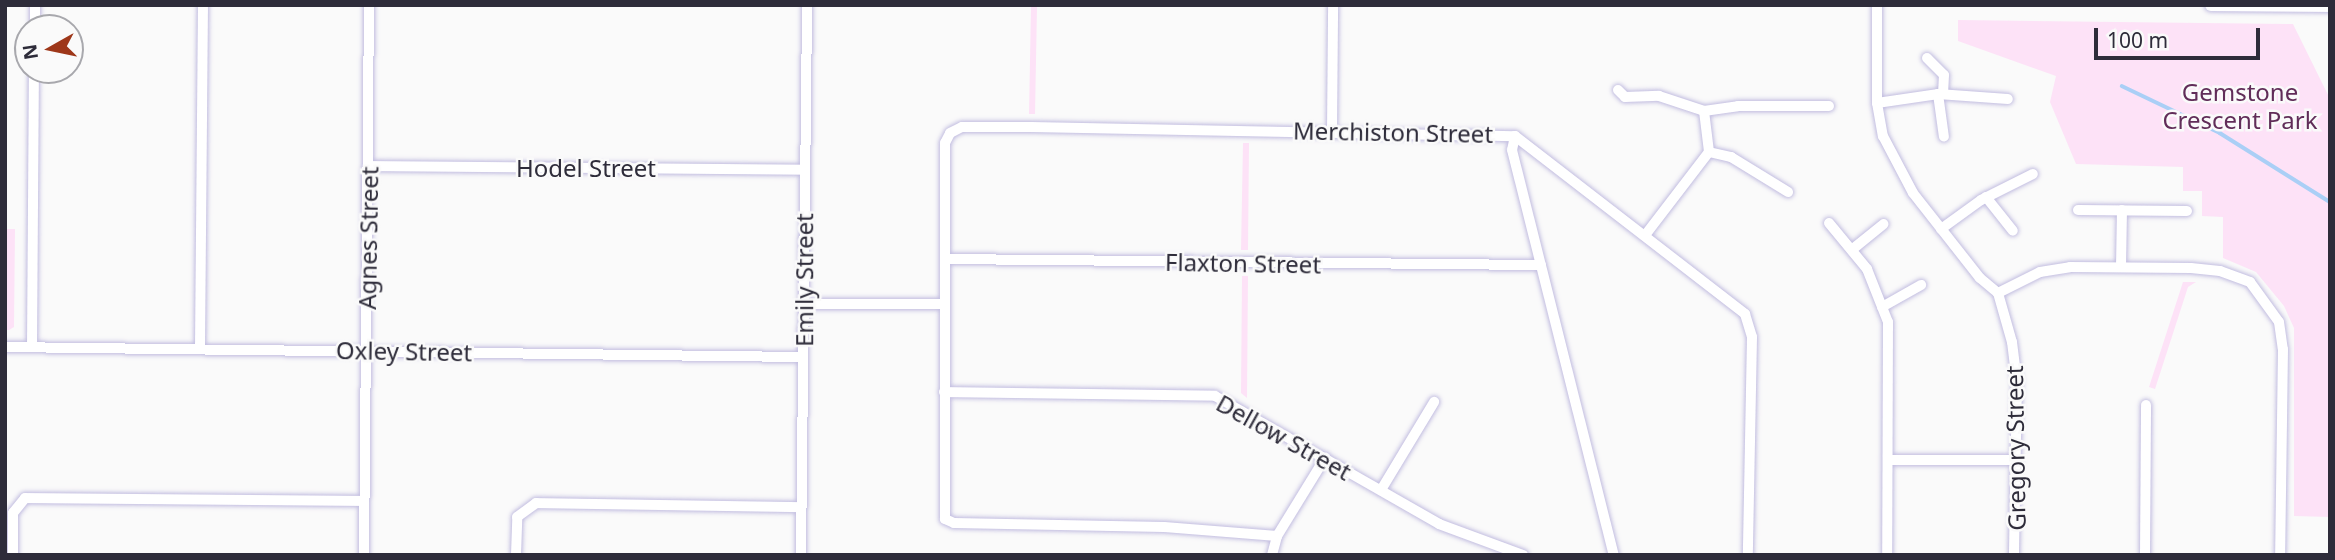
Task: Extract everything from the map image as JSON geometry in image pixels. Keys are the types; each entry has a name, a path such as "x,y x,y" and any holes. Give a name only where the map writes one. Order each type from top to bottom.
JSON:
{"street":[{"path":"200,347 203,5"},
{"name":"Agnes Street","path":"364,555 369,5"},
{"name":"Emily Street","path":"801,555 807,5"},
{"path":"1332,132 1334,5"},
{"name":"Gregory Street","path":"1877,5 1877,103 1883,136 1897,170 1941,229 1998,293 2017,380 2014,555"},
{"path":"2211,5 2330,6"},
{"path":"1927,58 1944,75 1941,94 1944,137"},
{"path":"32,347 34,84"},
{"path":"1618,90 1625,97 1659,96 1704,111 1738,106 1829,106"},
{"path":"1877,103 1941,94 2008,99"},
{"path":"1646,234 1709,152 1704,111"},
{"name":"Merchiston Street","path":"945,259 945,143 950,133 976,127 1515,136 1646,234 1745,314 1752,337 1748,555"},
{"path":"1515,136 1512,150 1614,555"},
{"path":"1709,152 1731,157 1788,192"},
{"name":"Hodel Street","path":"369,166 804,170"},
{"path":"1941,229 1986,197 2033,174"},
{"path":"1986,197 2013,231"},
{"path":"2078,210 2188,211"},
{"path":"2121,267 2122,210"},
{"path":"1829,223 1854,248 1882,307 1890,355 1888,555"},
{"path":"1854,248 1884,224"},
{"path":"945,259 945,519 954,523 1164,527 1277,536"},
{"name":"Flaxton Street","path":"945,259 1541,265"},
{"path":"1998,293 2040,272 2121,267 2220,271 2250,282 2279,322 2283,349 2280,555"},
{"path":"1882,307 1922,285"},
{"path":"803,304 944,304"},
{"name":"Oxley Street","path":"5,347 200,347 803,357"},
{"name":"Dellow Street","path":"944,392 1215,396 1468,538 1523,555"},
{"path":"1381,490 1434,402"},
{"path":"2145,555 2146,405"},
{"path":"1272,555 1277,536 1325,458"},
{"path":"1889,460 2017,460"},
{"path":"13,555 13,513 25,498 365,501"},
{"path":"516,555 517,517 536,503 801,507"}],"green space":[{"path":"1031,7 1037,7 1035,114 1029,114"},
{"name":"Gemstone Crescent Park","path":"1958,20 2293,24 2330,99 2330,517 2294,516 2294,328 2284,306 2256,272 2223,258 2223,217 2202,216 2202,191 2183,191 2183,167 2076,164 2050,102 2056,76 1958,41"},
{"path":"1243,143 1249,143 1248,250 1241,250"},
{"path":"5,229 15,229 14,327 9,330 5,330"},
{"path":"1242,276 1248,276 1247,398 1241,393"},
{"path":"2183,282 2196,282 2188,287 2155,389 2149,387"}],"waterway":[{"path":"2122,86 2220,133 2330,202"}]}
